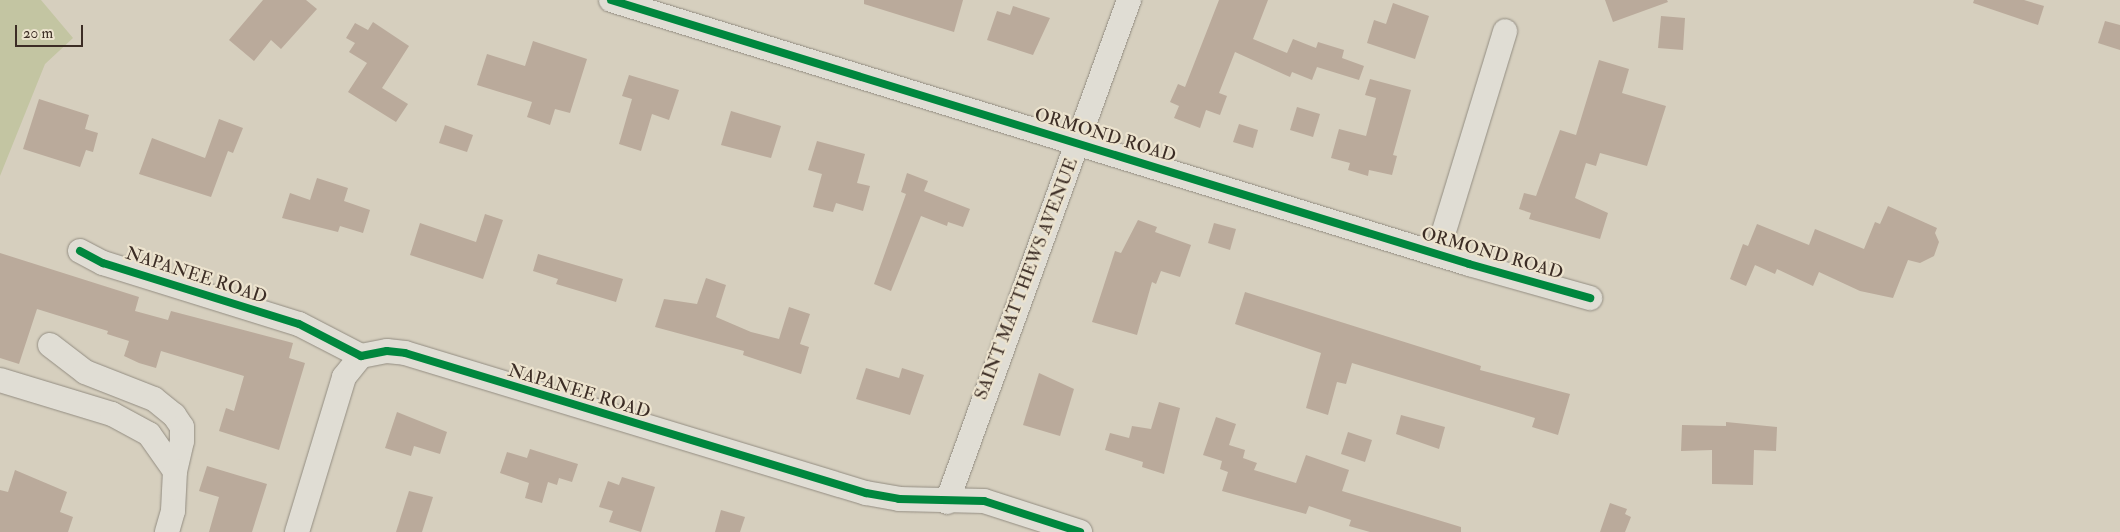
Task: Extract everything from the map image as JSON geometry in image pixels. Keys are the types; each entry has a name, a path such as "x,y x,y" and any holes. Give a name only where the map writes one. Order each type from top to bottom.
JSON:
{"street":[{"name":"ORMOND ROAD","path":"612,0 1437,254 1590,298"},
{"name":"SAINT MATTHEWS AVENUE","path":"947,502 1039,241 1078,144 1129,0"},
{"path":"1437,254 1505,31"},
{"name":"NAPANEE ROAD","path":"80,252 103,263 299,324 361,356 387,351 405,354 866,493 947,502 984,501 1080,532"},
{"path":"50,346 85,372 154,399 174,415 182,428 182,441 175,470 173,510 167,532"},
{"path":"297,532 344,377 361,356"},
{"path":"0,380 112,414 149,434 175,470"}],"green space":[{"path":"0,0 41,0 73,38 45,64 0,176"}],"building":[{"path":"263,0 306,0 317,9 281,49 271,40 254,61 229,40"},
{"path":"864,0 963,0 954,32 864,4"},
{"path":"1219,0 1268,0 1253,39 1287,53 1293,39 1316,48 1318,42 1344,50 1342,58 1364,66 1359,80 1317,67 1312,80 1292,72 1290,77 1235,52 1219,93 1227,96 1220,115 1206,110 1200,128 1174,118 1179,106 1170,102 1178,84 1185,87"},
{"path":"1605,0 1667,0 1668,2 1613,22"},
{"path":"1974,0 2024,0 2044,6 2038,25 1973,3"},
{"path":"1393,3 1429,16 1415,59 1367,43 1374,20 1386,24"},
{"path":"1013,6 1050,18 1033,55 987,40 997,11 1010,15"},
{"path":"1661,16 1685,18 1683,50 1658,48"},
{"path":"2105,21 2120,25 2120,50 2098,43"},
{"path":"373,22 409,46 382,88 408,104 396,122 348,92 367,63 349,52 355,43 346,38 355,23 368,30"},
{"path":"533,41 587,59 570,113 555,109 550,125 527,117 532,102 477,85 487,54 525,66"},
{"path":"1599,60 1629,69 1622,93 1666,106 1647,166 1600,153 1596,166 1586,163 1575,198 1608,213 1600,239 1529,219 1531,213 1519,209 1524,193 1536,196 1560,130 1576,135"},
{"path":"629,75 679,90 669,120 652,114 641,151 619,144 632,99 622,96"},
{"path":"1370,79 1411,90 1393,155 1397,156 1392,175 1369,170 1368,176 1348,170 1350,163 1331,158 1339,129 1366,136 1376,98 1365,95"},
{"path":"39,99 89,115 85,129 98,133 93,152 86,150 80,167 23,149"},
{"path":"1297,107 1320,114 1313,137 1290,130"},
{"path":"731,111 781,126 771,158 721,145"},
{"path":"219,119 243,128 233,153 228,151 211,197 139,174 152,138 205,158"},
{"path":"1239,124 1258,130 1253,148 1233,142"},
{"path":"445,125 473,135 467,152 439,143"},
{"path":"817,141 865,154 857,183 870,186 863,211 836,203 833,212 813,207 822,174 808,170"},
{"path":"907,173 928,181 924,191 970,209 963,227 948,222 947,226 921,216 891,291 874,284 906,194 901,192"},
{"path":"317,178 348,188 344,201 370,210 363,233 340,226 338,232 282,218 290,193 310,200"},
{"path":"1888,206 1937,228 1935,233 1939,242 1934,256 1920,263 1908,260 1893,298 1860,291 1819,272 1813,286 1777,269 1775,274 1755,265 1746,286 1730,279 1743,244 1748,246 1757,224 1809,245 1815,229 1864,249 1875,222 1880,224"},
{"path":"485,214 503,220 483,279 410,255 420,223 476,242"},
{"path":"1138,220 1157,227 1155,232 1191,245 1180,277 1161,271 1156,284 1152,282 1137,335 1092,322 1115,251 1121,253"},
{"path":"1214,223 1236,229 1230,250 1208,243"},
{"path":"0,253 139,297 135,311 168,320 171,311 293,343 289,358 305,363 279,450 219,431 226,408 234,411 244,376 161,351 156,368 139,363 124,356 129,341 107,334 108,331 37,309 19,364 0,358"},
{"path":"538,254 623,279 616,302 556,284 558,279 533,271"},
{"path":"706,278 726,285 716,317 751,332 779,339 789,307 810,314 800,344 809,347 801,374 743,355 744,351 655,327 664,299 697,304"},
{"path":"1245,292 1481,366 1480,370 1570,394 1558,435 1532,427 1535,418 1352,363 1346,384 1337,382 1328,415 1306,408 1321,353 1235,324"},
{"path":"866,368 899,378 902,368 924,375 910,415 856,399"},
{"path":"1039,373 1074,389 1060,436 1023,425"},
{"path":"1159,402 1180,408 1164,474 1142,467 1143,462 1105,450 1110,433 1129,438 1132,426 1151,429"},
{"path":"397,412 447,432 440,454 414,446 411,456 385,448"},
{"path":"1401,415 1445,427 1439,449 1396,434"},
{"path":"1216,417 1236,424 1229,445 1245,450 1243,458 1257,463 1254,470 1296,483 1306,455 1349,470 1342,491 1461,527 1461,532 1370,532 1349,526 1351,520 1309,506 1306,514 1222,491 1228,472 1220,469 1222,461 1203,455"},
{"path":"1726,422 1777,427 1776,451 1754,450 1753,485 1712,484 1712,450 1681,451 1682,425 1726,426"},
{"path":"1348,432 1372,440 1365,462 1341,454"},
{"path":"530,449 578,464 572,482 559,478 557,485 548,482 542,503 525,498 529,483 500,473 507,452 527,458"},
{"path":"207,466 267,484 252,532 209,532 219,497 199,491"},
{"path":"15,470 67,492 60,512 73,517 68,532 0,532 0,490 8,492"},
{"path":"622,477 655,487 641,532 609,522 613,511 599,507 608,481 619,485"},
{"path":"409,491 433,497 422,532 396,532"},
{"path":"1610,503 1627,509 1625,514 1631,517 1625,532 1600,532"},
{"path":"721,510 745,517 740,532 715,532"}],"cycle path":[{"path":"611,0 1469,264 1590,298"},
{"path":"80,251 103,263 299,324 361,356 387,351 405,353 866,493 899,499 984,501 1080,532"}]}
